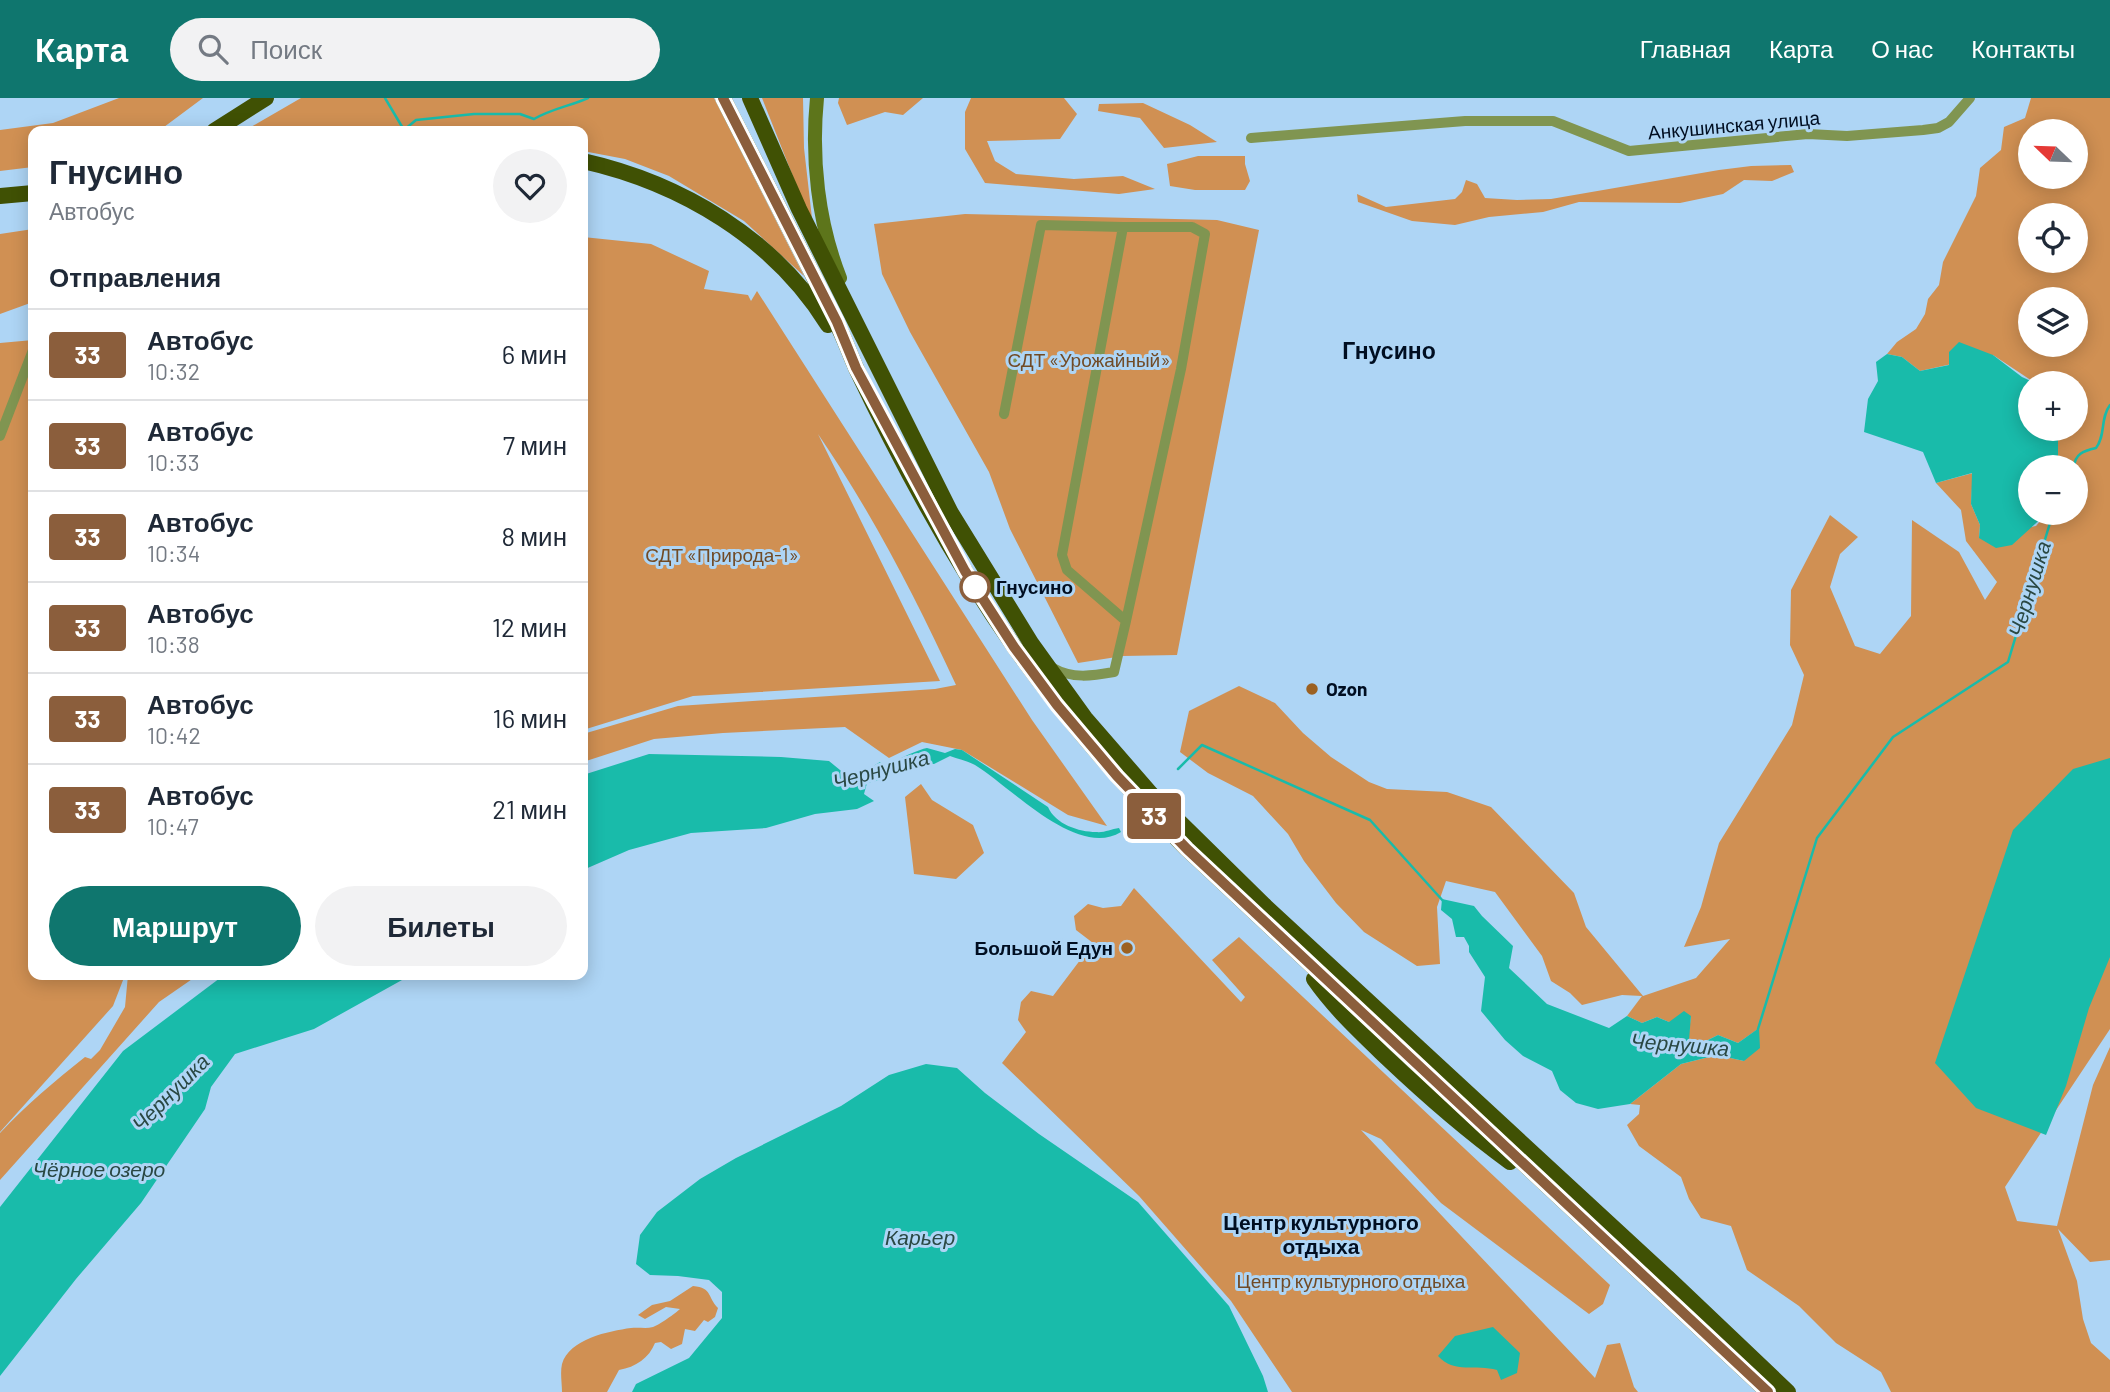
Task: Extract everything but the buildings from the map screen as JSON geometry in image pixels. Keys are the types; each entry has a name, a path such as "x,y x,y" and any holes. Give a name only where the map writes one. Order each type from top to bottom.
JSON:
{"highway":[{"path":"222,126 250,98"},
{"path":"223,126 266,98"},
{"path":"723,98 837,322 856,368"},
{"path":"750,98 799,209 951,513 1046,665 1113,751 1197,839 1318,956 1788,1392"},
{"path":"588,162 667,187 720,217 761,248 803,290 856,368 965,571 1014,647 1057,705 1142,804 1284,942 1768,1392"},
{"path":"0,196 28,193"}],"main road":[{"path":"817,98 816,162 822,216 838,271 873,357"}],"street":[{"name":"Анкушинская улица","path":"1251,138 1465,121 1553,121 1629,151 1808,134 1847,136 1938,128 1949,122 1970,98"},
{"path":"1004,414 1041,225 1192,227 1205,234 1181,369 1114,672 1087,677 1070,675 1046,665"},
{"path":"1123,227 1062,555 1067,570 1126,621"},
{"path":"0,436 28,363"}],"green space":[{"path":"119,98 203,98 165,126 30,126 53,123"},
{"path":"301,98 714,98 804,276 744,221 669,176 625,159 588,152 588,126 253,126"},
{"path":"762,98 803,98 804,148 813,227"},
{"path":"839,98 923,98 903,115 885,112 847,125 838,103"},
{"path":"971,98 1064,98 1077,114 1060,139 987,141 995,161 1016,174 1074,179 1123,176 1155,189 1119,194 985,183 965,149 965,112"},
{"path":"2031,98 2110,98 2110,1029 2005,1187 2017,1221 2057,1226 2093,1085 2110,1047 2110,1260 2090,1262 2058,1229 2077,1281 2083,1319 2091,1343 2110,1360 2110,1392 1891,1392 1881,1372 1836,1343 1799,1306 1747,1270 1731,1226 1701,1218 1689,1199 1681,1177 1639,1146 1627,1125 1639,1114 1640,1105 1630,1104 1681,1064 1717,1055 1744,1061 1758,1029 1738,1043 1718,1035 1700,1044 1688,1040 1691,1016 1669,1022 1657,1017 1642,1023 1627,1016 1642,996 1622,995 1582,1005 1570,993 1551,981 1542,956 1495,892 1446,881 1437,907 1440,964 1417,966 1364,932 1336,903 1304,861 1288,834 1253,796 1208,773 1180,752 1189,711 1239,686 1275,703 1303,733 1331,757 1369,782 1387,789 1447,792 1491,807 1574,893 1586,927 1643,996 1696,978 1730,939 1684,947 1701,907 1719,843 1792,725 1804,675 1790,645 1791,590 1830,515 1858,537 1840,554 1830,587 1855,646 1880,654 1911,616 1912,520 1959,552 1985,600 1997,582 1966,541 1961,510 1936,483 1973,473 1971,504 1980,525 1979,538 2037,525 2088,525 2088,455 2058,455 2058,441 2088,441 2088,371 2018,372 1993,355 1920,371 1902,357 1887,354 1897,342 1916,329 1925,314 1928,299 1939,285 1943,262 1976,196 1980,168 2001,150 2004,127 2018,121 2018,189 2088,189 2088,119 2023,119"},
{"path":"1143,103 1190,125 1217,142 1164,148 1140,118 1098,111 1099,104"},
{"path":"28,126 28,168 0,171 0,130"},
{"path":"1198,156 1245,156 1250,181 1245,190 1195,190 1170,186 1167,164"},
{"path":"1791,165 1794,172 1772,181 1744,180 1723,194 1680,203 1579,202 1543,212 1489,217 1455,225 1412,221 1358,202 1357,194 1386,207 1455,199 1462,192 1466,180 1477,184 1485,198 1551,199 1719,170"},
{"name":"СДТ «Урожайный»","path":"965,214 1217,220 1259,230 1177,655 1123,656 1078,663 1010,529 989,472 910,332 882,274 874,224"},
{"path":"28,230 28,304 0,314 0,234"},
{"name":"СДТ «Природа-1»","path":"588,238 651,244 709,271 704,289 748,295 751,301 757,291 1032,720 1107,826 1068,815 962,750 922,742 889,758 845,727 654,739 588,760 588,733 678,706 935,689 956,685 892,556 857,494 818,434 940,681 693,696 588,728"},
{"path":"28,340 28,980 123,980 113,1006 0,1132 0,343"},
{"path":"921,784 932,800 973,825 984,853 956,879 914,874 905,797"},
{"name":"Центр культурного отдыха","path":"1134,888 1241,1002 1245,997 1212,960 1239,937 1610,1285 1603,1304 1589,1314 1441,1203 1381,1139 1361,1130 1595,1378 1607,1345 1620,1343 1638,1392 1292,1392 1231,1301 1139,1196 1002,1063 1026,1032 1018,1020 1021,1002 1031,991 1053,996 1093,943 1076,930 1074,916 1088,904 1103,908 1121,906"},
{"path":"128,980 191,980 159,1002 0,1180 0,1133 63,1075 85,1057 91,1059 100,1050 125,1007"},
{"path":"693,1286 707,1291 718,1308 715,1317 708,1322 704,1320 695,1331 685,1329 682,1344 671,1349 661,1342 655,1343 641,1361 619,1370 607,1392 562,1392 562,1364 573,1348 581,1342 612,1331 656,1326 680,1309 666,1307 645,1319 638,1315 652,1305 670,1301"}],"water":[{"name":"Чернушка","path":"1959,342 1993,355 2018,374 2018,441 2058,441 2058,455 2018,455 2018,525 2034,525 2012,545 1996,548 1979,538 1980,525 1971,504 1972,473 1936,483 1923,452 1864,432 1868,399 1878,381 1876,362 1887,354 1902,357 1920,371 1949,365 1949,352"},
{"path":"927,748 945,753 955,749 962,750 1048,807 1056,818 1068,826 1099,832 1119,828 1121,832 1104,838 1085,836 1065,828 1025,803 975,765 950,756 934,764 917,762 886,769 905,756"},
{"path":"649,754 781,757 829,761 851,779 880,762 886,769 880,780 867,783 864,794 874,801 857,809 815,814 766,828 691,833 629,850 588,868 588,773"},
{"path":"2110,758 2110,957 2089,1008 2066,1086 2046,1135 1976,1108 1935,1063 2013,830 2073,769"},
{"path":"1442,899 1474,906 1513,946 1509,968 1547,1004 1609,1028 1627,1016 1642,1023 1657,1017 1669,1022 1684,1011 1691,1016 1689,1040 1700,1044 1718,1035 1738,1043 1759,1028 1760,1048 1744,1061 1717,1055 1681,1064 1630,1104 1598,1109 1576,1103 1560,1090 1552,1071 1523,1056 1505,1040 1481,1011 1485,977 1469,952 1464,937 1456,937 1452,919 1441,910"},
{"name":"Чёрное озеро","path":"217,980 402,980 314,1029 235,1054 211,1087 205,1109 141,1203 76,1279 0,1376 0,1207 123,1051"},
{"name":"Карьер","path":"926,1064 957,1068 1039,1134 1138,1202 1229,1306 1268,1392 632,1392 636,1384 689,1358 722,1318 722,1292 709,1280 650,1275 636,1264 640,1235 657,1212 700,1179 736,1158 841,1106 889,1075"},
{"path":"1493,1327 1520,1353 1517,1373 1501,1380 1497,1370 1458,1367 1444,1362 1438,1356 1455,1336"}],"waterway":[{"path":"385,98 402,126"},
{"path":"409,126 416,120 474,114 520,114 534,119 588,98"},
{"name":"Чернушка","path":"2080,455 2096,448 2110,405"},
{"name":"Чернушка","path":"1758,1029 1817,838 1893,737 2008,662 2049,525"},
{"name":"Чернушка","path":"1178,769 1202,745 1370,820 1444,902"}],"bus line":[{"name":"33","path":"723,98 837,322 856,368 938,524 1002,628 1075,728 1142,804 1187,849 1768,1392"}],"place":[{"name":"Гнусино","path":"975,587"},
{"name":"Ozon","path":"1312,689"},
{"name":"Большой Едун","path":"1127,948"}],"district":[{"name":"Гнусино","path":"1389,351"},
{"name":"Центр культурного отдыха","path":"1321,1235"}]}
